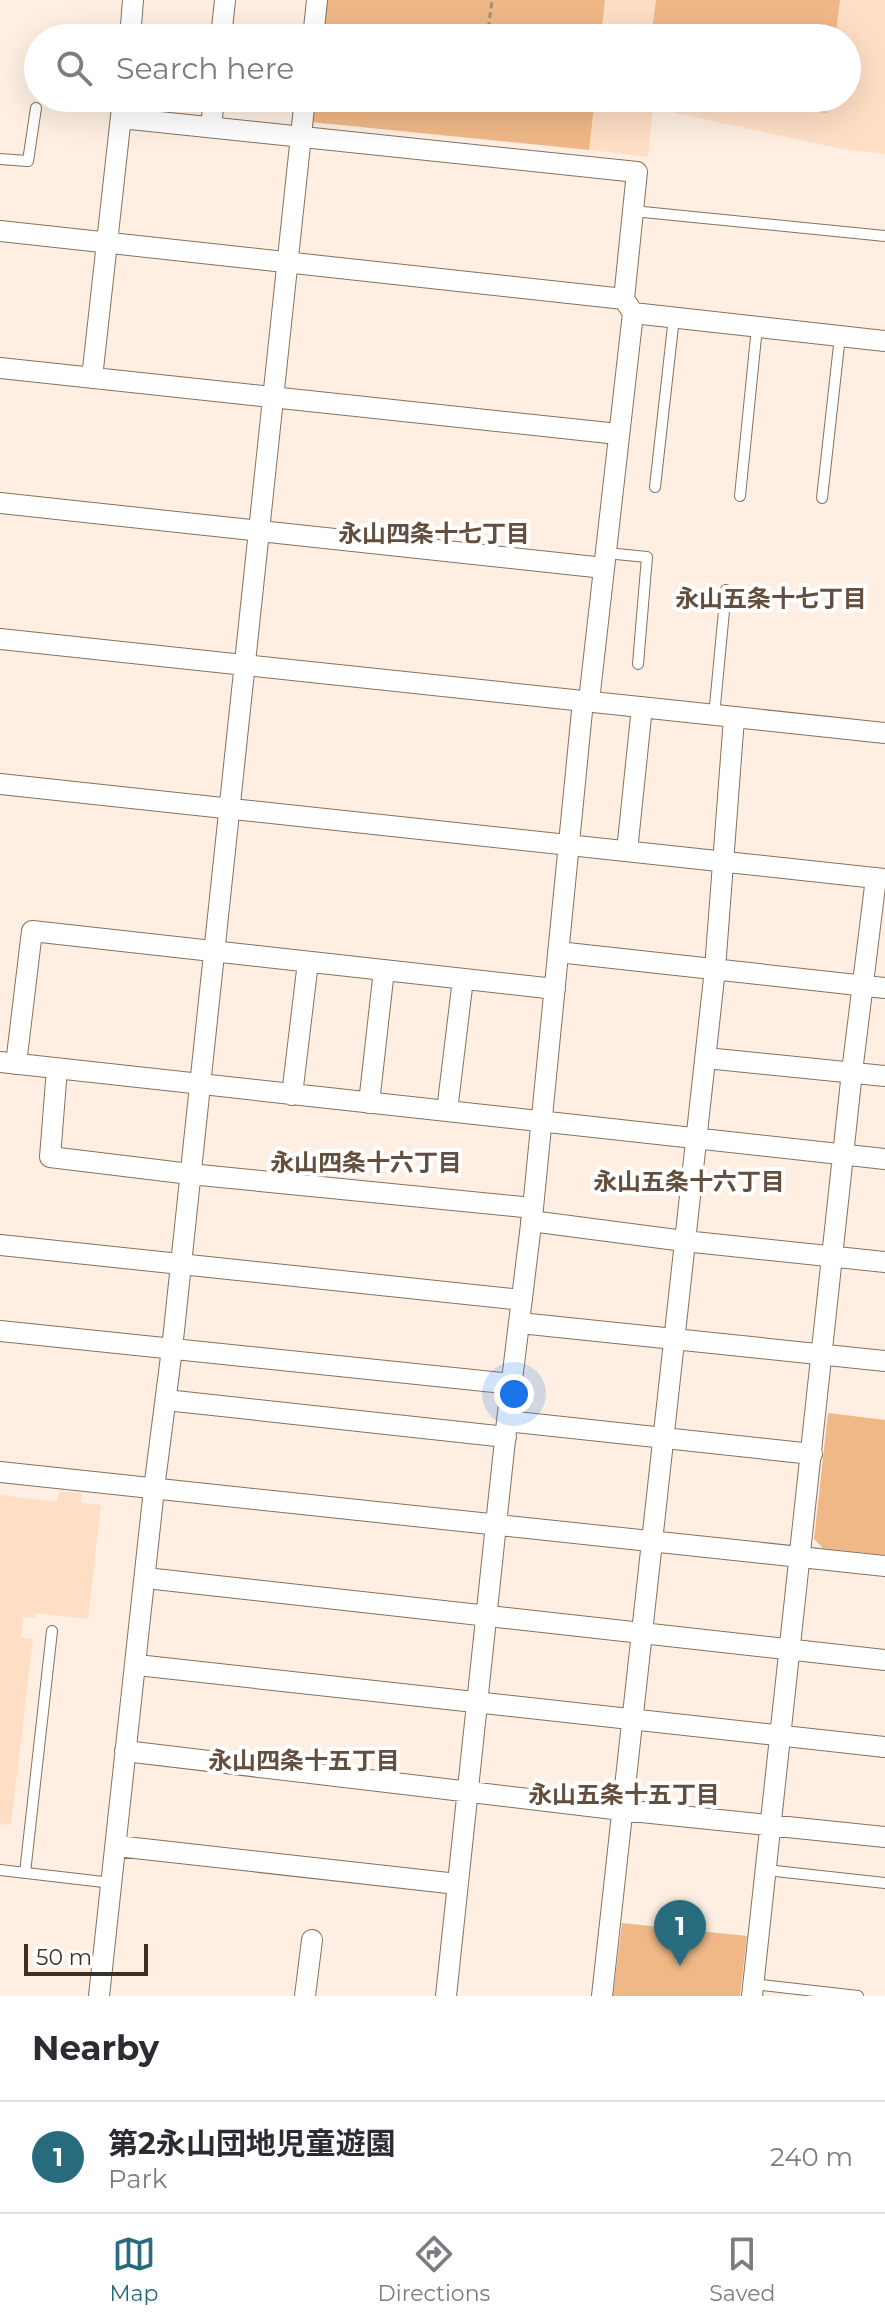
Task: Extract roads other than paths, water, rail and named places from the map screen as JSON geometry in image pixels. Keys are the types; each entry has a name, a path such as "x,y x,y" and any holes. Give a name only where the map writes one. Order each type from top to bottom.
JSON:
{"street":[{"path":"131,24 133,0"},
{"path":"222,24 225,0"},
{"path":"314,24 317,0"},
{"path":"92,378 122,112"},
{"path":"141,112 211,127 301,138 637,172 618,434 605,560 567,844 532,1214 446,1996"},
{"path":"211,127 213,112"},
{"path":"99,1996 172,1349 304,112"},
{"path":"0,231 287,263 628,306 674,317 885,341"},
{"path":"0,368 618,434"},
{"path":"0,503 258,531 605,560"},
{"path":"0,639 885,733"},
{"path":"627,851 642,707"},
{"path":"602,1996 715,969 724,861 724,717"},
{"path":"0,784 881,878 852,1072 753,1990"},
{"path":"555,989 32,931 8,1063 885,1159"},
{"path":"558,952 885,988"},
{"path":"292,1095 308,962"},
{"path":"369,1103 384,970"},
{"path":"447,1111 463,979"},
{"path":"706,1058 885,1076"},
{"path":"57,1069 50,1157 532,1214 684,1241 885,1262"},
{"path":"0,1245 522,1300"},
{"path":"520,1323 885,1361"},
{"path":"0,1331 512,1384"},
{"path":"166,1400 506,1429 664,1438 812,1454"},
{"path":"0,1472 885,1566"},
{"path":"146,1578 885,1660"},
{"path":"137,1665 885,1747"},
{"path":"125,1751 622,1810 885,1837"},
{"path":"117,1846 457,1884"},
{"path":"305,1996 312,1940"}],"lane":[{"path":"0,159 28,161 35,112"},
{"path":"633,211 885,236"},
{"path":"655,487 674,317"},
{"path":"740,496 757,327"},
{"path":"822,498 840,336"},
{"path":"605,560 647,557 638,664"},
{"path":"724,717 726,590"},
{"path":"25,1873 52,1631"},
{"path":"0,1870 112,1883"},
{"path":"766,1870 885,1883"},
{"path":"753,1990 858,1996"}],"place":[{"name":"第2永山団地児童遊園","path":"680,1966"}],"district":[{"name":"永山四条十七丁目","path":"434,534"},
{"name":"永山五条十七丁目","path":"771,599"},
{"name":"永山四条十六丁目","path":"366,1163"},
{"name":"永山五条十六丁目","path":"689,1182"},
{"name":"永山四条十五丁目","path":"304,1761"},
{"name":"永山五条十五丁目","path":"624,1795"}]}
